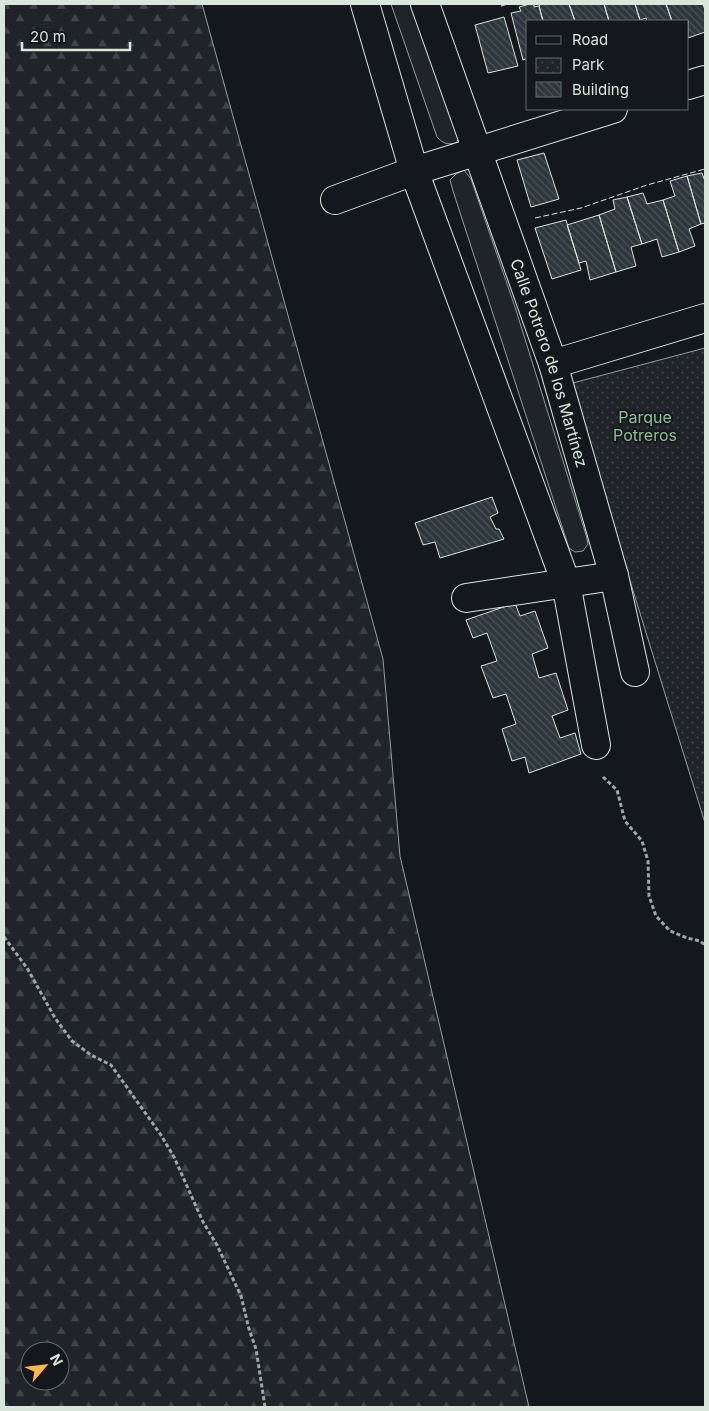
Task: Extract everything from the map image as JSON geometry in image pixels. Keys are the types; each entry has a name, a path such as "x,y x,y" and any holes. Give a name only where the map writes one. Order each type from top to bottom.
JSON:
{"street":[{"path":"365,4 414,172 566,583 596,745"},
{"name":"Calle Potrero de los Martínez","path":"425,4 553,364 614,576 635,672"},
{"path":"689,85 705,80"},
{"path":"335,200 477,151 609,110"},
{"path":"553,364 705,318"},
{"path":"466,598 614,576"}],"path":[{"path":"596,745 595,762 602,776 617,790 624,821 642,841 648,861 649,896 656,916 670,931 700,941 705,945"},
{"path":"4,937 27,968 54,1018 72,1041 91,1055 111,1065 161,1135 174,1157 203,1222 217,1245 241,1296 256,1349 265,1407"}],"green space":[{"path":"4,4 202,4 383,659 400,856 529,1407 4,1407"},
{"path":"391,4 415,4 459,138 456,143 445,143 437,137"},
{"path":"464,170 471,179 516,310 586,535 588,544 583,551 575,552 569,548 453,191 450,180"},
{"name":"Parque Potreros","path":"705,348 705,823 569,384"}],"building":[{"path":"530,4 534,4 534,7 539,6 543,20 526,20 526,59 523,60 511,13 521,11 519,7"},
{"path":"541,4 569,4 575,20 543,20 539,6"},
{"path":"569,4 604,4 609,20 575,20"},
{"path":"604,4 635,4 640,20 609,20"},
{"path":"635,4 666,4 672,20 647,20 646,18 640,20"},
{"path":"666,4 703,4 705,10 705,32 689,38 689,20 672,20"},
{"path":"504,17 518,66 488,73 475,25"},
{"path":"544,153 559,199 531,207 517,160"},
{"path":"702,173 705,181 705,223 701,224 687,176"},
{"path":"687,176 701,224 689,229 695,246 679,252 663,200 675,196 670,181"},
{"path":"643,193 647,204 663,200 679,252 662,257 657,239 642,244 627,197"},
{"path":"627,197 642,244 631,247 636,266 616,272 599,215 615,209 613,200"},
{"path":"599,215 616,272 590,280 586,261 579,263 567,225"},
{"path":"566,220 581,270 552,279 535,228"},
{"path":"492,497 498,513 490,517 504,539 440,558 435,542 423,545 415,523"},
{"path":"515,603 520,616 535,611 548,648 532,654 539,678 556,673 568,710 552,716 560,738 575,733 581,754 529,773 525,757 512,761 502,729 516,724 506,694 493,698 481,666 497,661 487,633 473,638 466,620"}],"fence":[{"path":"501,6 508,4"},
{"path":"535,218 581,208 647,185 705,169"}]}
